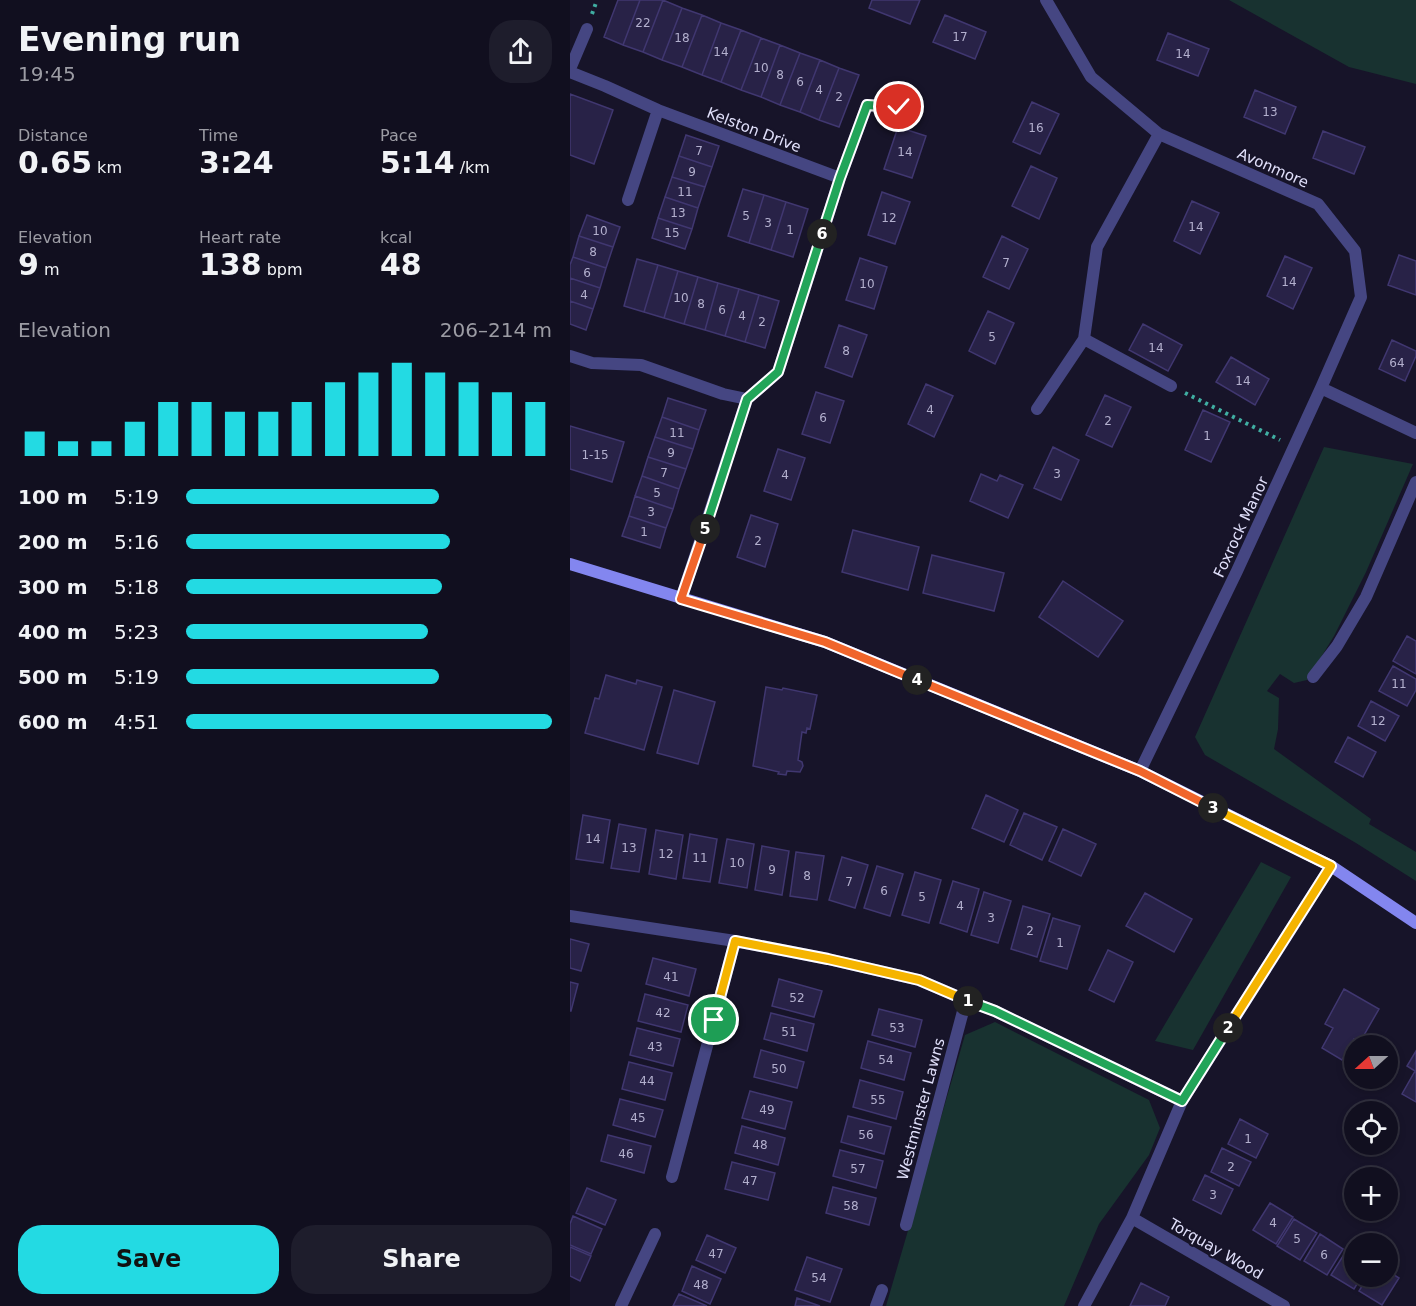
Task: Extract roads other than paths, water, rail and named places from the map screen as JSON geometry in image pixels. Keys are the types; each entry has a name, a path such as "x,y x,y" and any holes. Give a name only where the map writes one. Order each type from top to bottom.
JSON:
{"main road":[{"path":"570,564 825,642 1140,771 1331,866 1416,923"}],"street":[{"name":"Avonmore","path":"1046,0 1091,77 1159,134 1318,204 1355,250 1361,297 1321,388"},
{"path":"570,70 587,29"},
{"name":"Kelston Drive","path":"570,70 658,110 840,178"},
{"path":"681,599 747,399 778,372 840,178 867,105 899,107"},
{"path":"628,200 658,110"},
{"path":"1037,409 1084,339 1097,247 1159,134"},
{"path":"1084,339 1171,386"},
{"path":"570,356 592,363 641,365 723,394 747,399"},
{"path":"1321,388 1416,433"},
{"name":"Foxrock Manor","path":"1140,771 1237,571 1321,388"},
{"path":"1313,677 1337,646 1366,597 1416,482"},
{"path":"1084,1306 1132,1218 1182,1101 1331,866"},
{"path":"570,916 735,941 919,980 995,1011 1182,1101"},
{"path":"672,1177 735,941"},
{"name":"Westminster Lawns","path":"906,1225 966,1000"},
{"name":"Torquay Wood","path":"1132,1218 1284,1306"},
{"path":"621,1306 655,1234"},
{"path":"876,1306 882,1290"}]}
